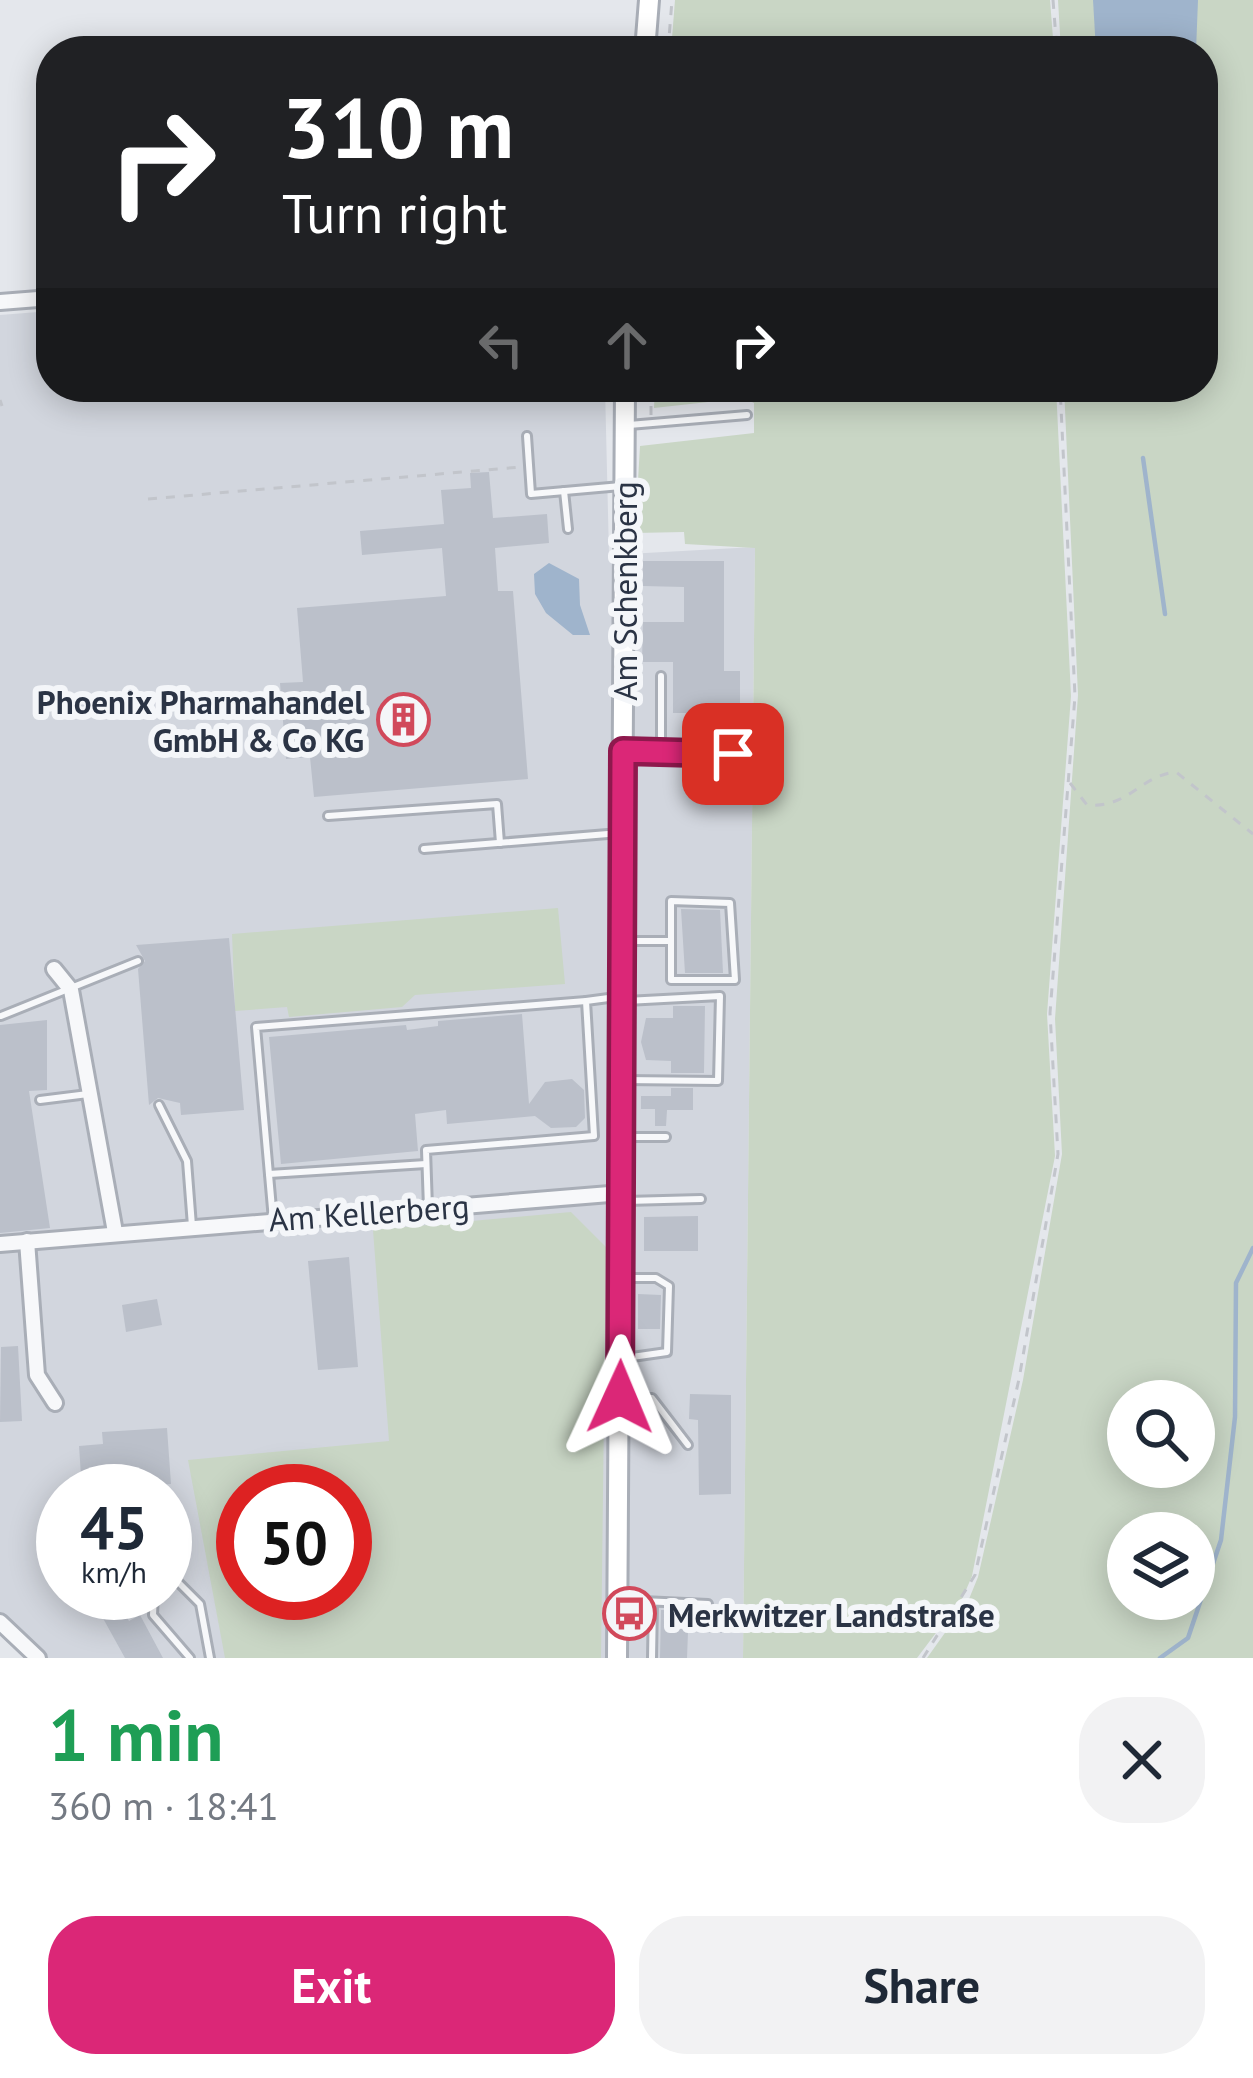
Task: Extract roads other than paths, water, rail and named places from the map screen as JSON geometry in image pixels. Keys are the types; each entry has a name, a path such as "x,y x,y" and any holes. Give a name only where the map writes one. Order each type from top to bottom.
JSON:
{"main road":[{"path":"646,36 649,0"},
{"name":"Am Schenkberg","path":"616,1658 625,402"}],"street":[{"path":"0,302 36,299"},
{"path":"54,969 71,990 116,1232"},
{"name":"Am Kellerberg","path":"0,1244 428,1208 622,1197"},
{"path":"27,1241 38,1375 55,1403"},
{"path":"0,1622 38,1658"}],"lane":[{"path":"625,425 747,415"},
{"path":"527,436 531,494 625,486"},
{"path":"565,491 568,529"},
{"path":"661,676 661,750"},
{"path":"623,751 733,754"},
{"path":"328,816 497,804 500,843"},
{"path":"424,849 623,833"},
{"path":"671,901 730,902 735,980 671,980 671,941 671,901"},
{"path":"623,941 671,941"},
{"path":"2,1016 137,961"},
{"path":"273,1220 256,1028 623,998 720,996 718,1082 622,1080"},
{"path":"428,1208 426,1150 594,1136 586,1001"},
{"path":"40,1100 92,1094"},
{"path":"159,1105 187,1161 191,1226"},
{"path":"622,1137 666,1136"},
{"path":"269,1174 426,1164"},
{"path":"622,1197 701,1199"},
{"path":"621,1277 656,1278 669,1286 670,1337 667,1352 621,1358"},
{"path":"620,1397 652,1398 688,1445"},
{"path":"192,1596 200,1604 210,1658"},
{"path":"617,1600 708,1604"},
{"path":"652,1658 653,1603"},
{"path":"157,1620 190,1658"}],"water":[{"path":"1093,0 1198,0 1197,36 1095,36"},
{"path":"549,563 579,579 580,605 590,635 573,635 546,613 535,594 534,574"}],"waterway":[{"path":"1143,458 1165,614"},
{"path":"1160,1658 1188,1638 1221,1540 1235,1417 1236,1283 1253,1248"}],"place":[{"name":"Phoenix Pharmahandel GmbH & Co KG","path":"403,720"},
{"name":"Merkwitzer Landstraße","path":"629,1614"}]}
